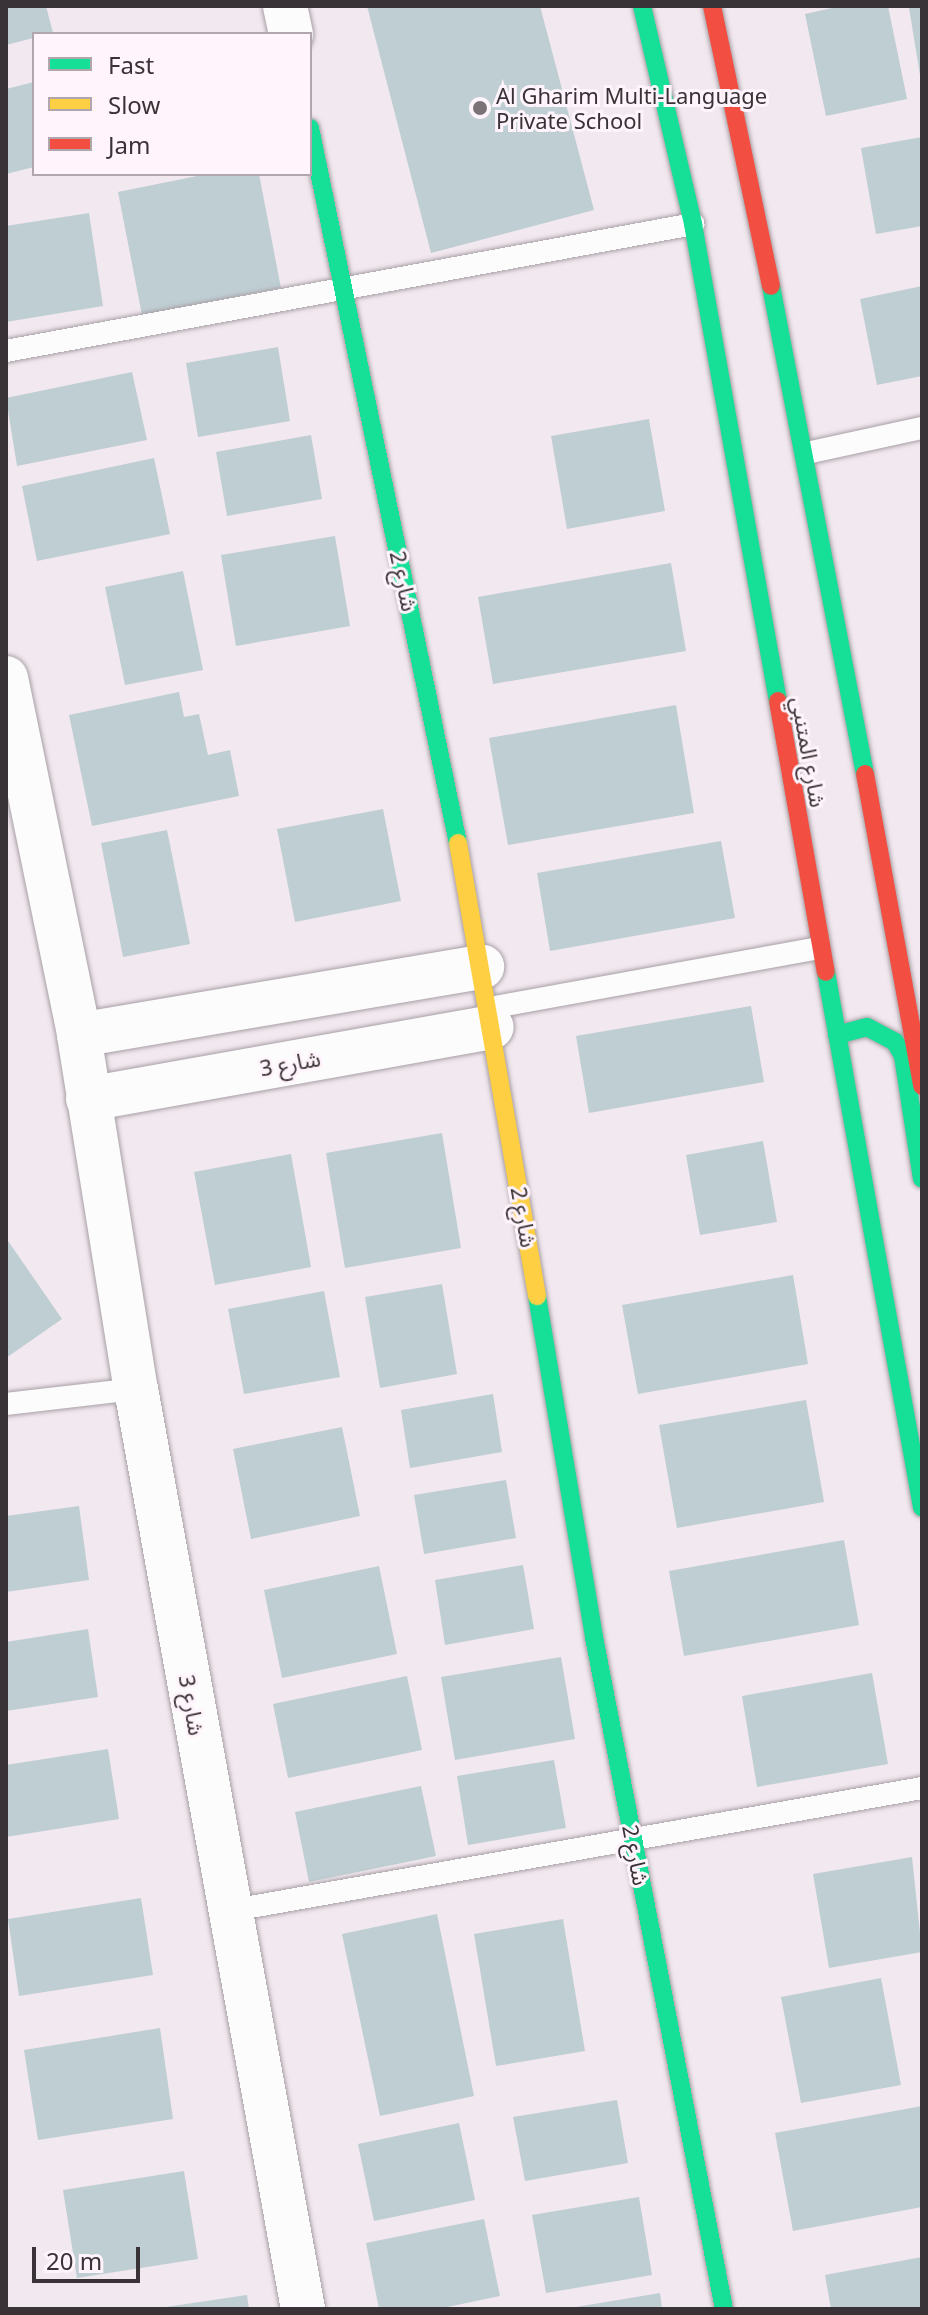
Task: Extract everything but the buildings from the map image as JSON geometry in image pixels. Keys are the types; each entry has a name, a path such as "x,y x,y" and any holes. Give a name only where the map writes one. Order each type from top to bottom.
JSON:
{"street":[{"path":"285,6 291,32"},
{"name":"شارع المتنبي","path":"642,6 693,224 819,948 922,1507"},
{"path":"712,6 807,453 922,1086"},
{"name":"شارع 2","path":"312,138 487,1001 633,1839 724,2309"},
{"name":"شارع 3","path":"6,678 15,765 79,1035 136,1389 228,1911 303,2309"},
{"path":"79,1035 487,1001"},
{"name":"شارع 3","path":"88,1099 487,1001"},
{"path":"837,1035 867,1027 895,1042 903,1056 922,1179"}],"lane":[{"path":"6,351 344,292 693,224"},
{"path":"807,453 922,428"},
{"path":"487,1001 819,948"},
{"path":"6,1404 136,1389"},
{"path":"228,1911 922,1788"}],"traffic: fast":[{"path":"642,6 693,224 778,701"},
{"path":"312,138 458,843"},
{"path":"771,286 865,774"},
{"path":"826,972 922,1507"},
{"path":"837,1035 867,1027 895,1042 903,1056 922,1179"},
{"path":"537,1296 594,1637 724,2309"}],"traffic: slow":[{"path":"458,843 537,1296"}],"traffic: jam":[{"path":"712,6 771,286"},
{"path":"778,701 826,972"},
{"path":"865,774 922,1086"}],"place":[{"name":"Al Gharim Multi-Language Private School","path":"480,108"}]}
